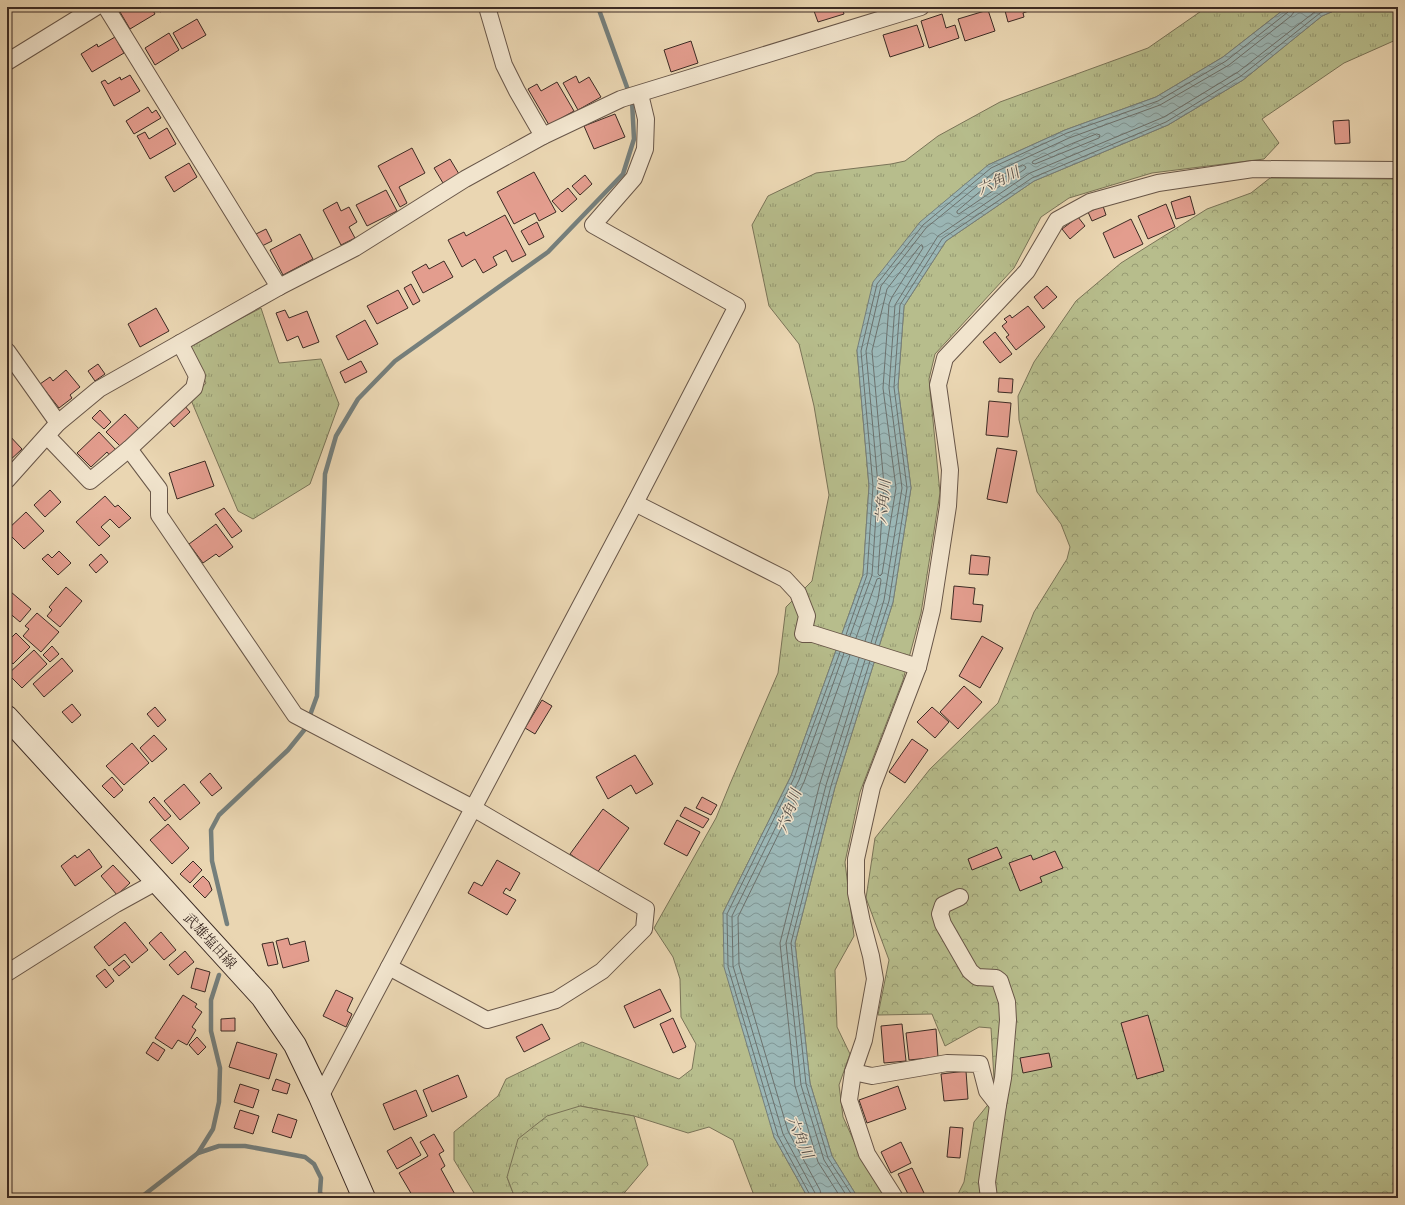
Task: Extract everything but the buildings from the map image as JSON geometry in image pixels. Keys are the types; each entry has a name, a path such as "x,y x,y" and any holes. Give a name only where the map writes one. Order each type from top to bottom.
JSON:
{"main road":[{"name":"武雄塩田線","path":"7,717 262,997 295,1046 320,1097 364,1198"}],"street":[{"path":"7,62 96,7"},
{"path":"106,7 278,287"},
{"path":"487,7 504,65 543,136"},
{"path":"7,480 58,423 98,389 278,287 355,248 465,179 543,136 621,99 920,7"},
{"path":"320,1097 635,503 737,306 593,226 634,178 645,149 646,119 640,94"},
{"path":"895,1198 867,1154 848,1100 853,1072 864,1040 875,979 856,893 856,859 872,787 932,610 948,506 950,470 938,385 945,358 1027,272 1057,220 1090,202 1158,183 1253,170 1398,170"},
{"path":"47,436 90,481 129,449 194,388 197,376 180,343"},
{"path":"7,351 58,423"},
{"path":"129,449 159,489 159,515 295,715 473,808 646,910 644,930 602,971 556,1000 487,1020 389,967"},
{"path":"635,503 785,579 798,592 807,616 802,634 813,634 914,665"},
{"path":"7,973 116,904 156,882"},
{"path":"960,897 942,905 940,914 943,924 970,971 977,977 996,978 1000,981 1007,1002 1008,1020 1003,1078 987,1182 988,1198"},
{"path":"853,1072 872,1076 947,1063 980,1064 987,1091 998,1104"}],"green space":[{"path":"1207,7 1287,7 1223,57 1156,97 1065,130 988,165 857,350 869,486 863,575 791,776 723,913 774,1137 808,1198 755,1198 733,1140 709,1127 688,1133 634,1116 580,1106 507,1177 515,1198 477,1198 454,1160 454,1132 498,1096 506,1079 582,1042 679,1079 692,1069 696,1044 681,1017 680,979 673,957 654,928 716,818 778,673 786,607 812,581 829,495 814,406 799,344 769,306 752,225 768,196 816,173 905,161 938,136 1000,102 1148,48"},
{"path":"1343,7 1398,7 1398,39 1344,63 1262,119 1279,143 1264,159 1152,173 1069,198 1041,217 1014,268 935,354 929,379 940,493 921,613 903,680 860,792 845,862 854,936 835,970 837,1027 850,1054 839,1085 843,1117 862,1159 887,1198 858,1198 832,1156 810,1083 795,943 835,787 893,602 911,488 898,387 904,306 946,241 1034,181 1168,125 1243,80 1322,16"},
{"path":"1270,178 1398,179 1398,1198 956,1198 964,1182 974,1122 995,1096 991,1028 979,1027 945,1046 932,1014 878,1015 889,960 866,898 875,838 930,769 998,703 1034,612 1067,559 1070,547 1061,524 1037,492 1019,420 1018,396 1034,362 1076,301 1121,263 1207,209 1251,193"},
{"path":"261,308 279,363 321,359 339,404 310,484 253,519 238,511 191,400 206,383 187,346"},
{"path":"580,1106 634,1116 648,1165 620,1198 515,1198 507,1177 518,1139 547,1116"}],"water":[{"name":"六角川","path":"1287,7 1343,7 1322,16 1243,80 1168,125 1034,181 946,241 904,306 898,387 911,488 893,602 835,787 795,943 810,1083 832,1156 858,1198 808,1198 774,1137 724,967 723,913 791,776 863,575 869,486 857,350 873,282 920,222 988,165 1065,130 1156,97 1223,57"}],"waterway":[{"path":"227,924 212,861 211,830 219,815 288,750 305,729 317,696 325,474 336,436 358,399 395,361 548,252 623,174 634,139 632,101 598,7"},
{"path":"140,1198 198,1153 213,1129 219,1102 220,1068 211,1031 211,1000 219,975"},
{"path":"198,1153 219,1146 245,1146 305,1157 314,1164 321,1178 320,1192 322,1198"}]}
